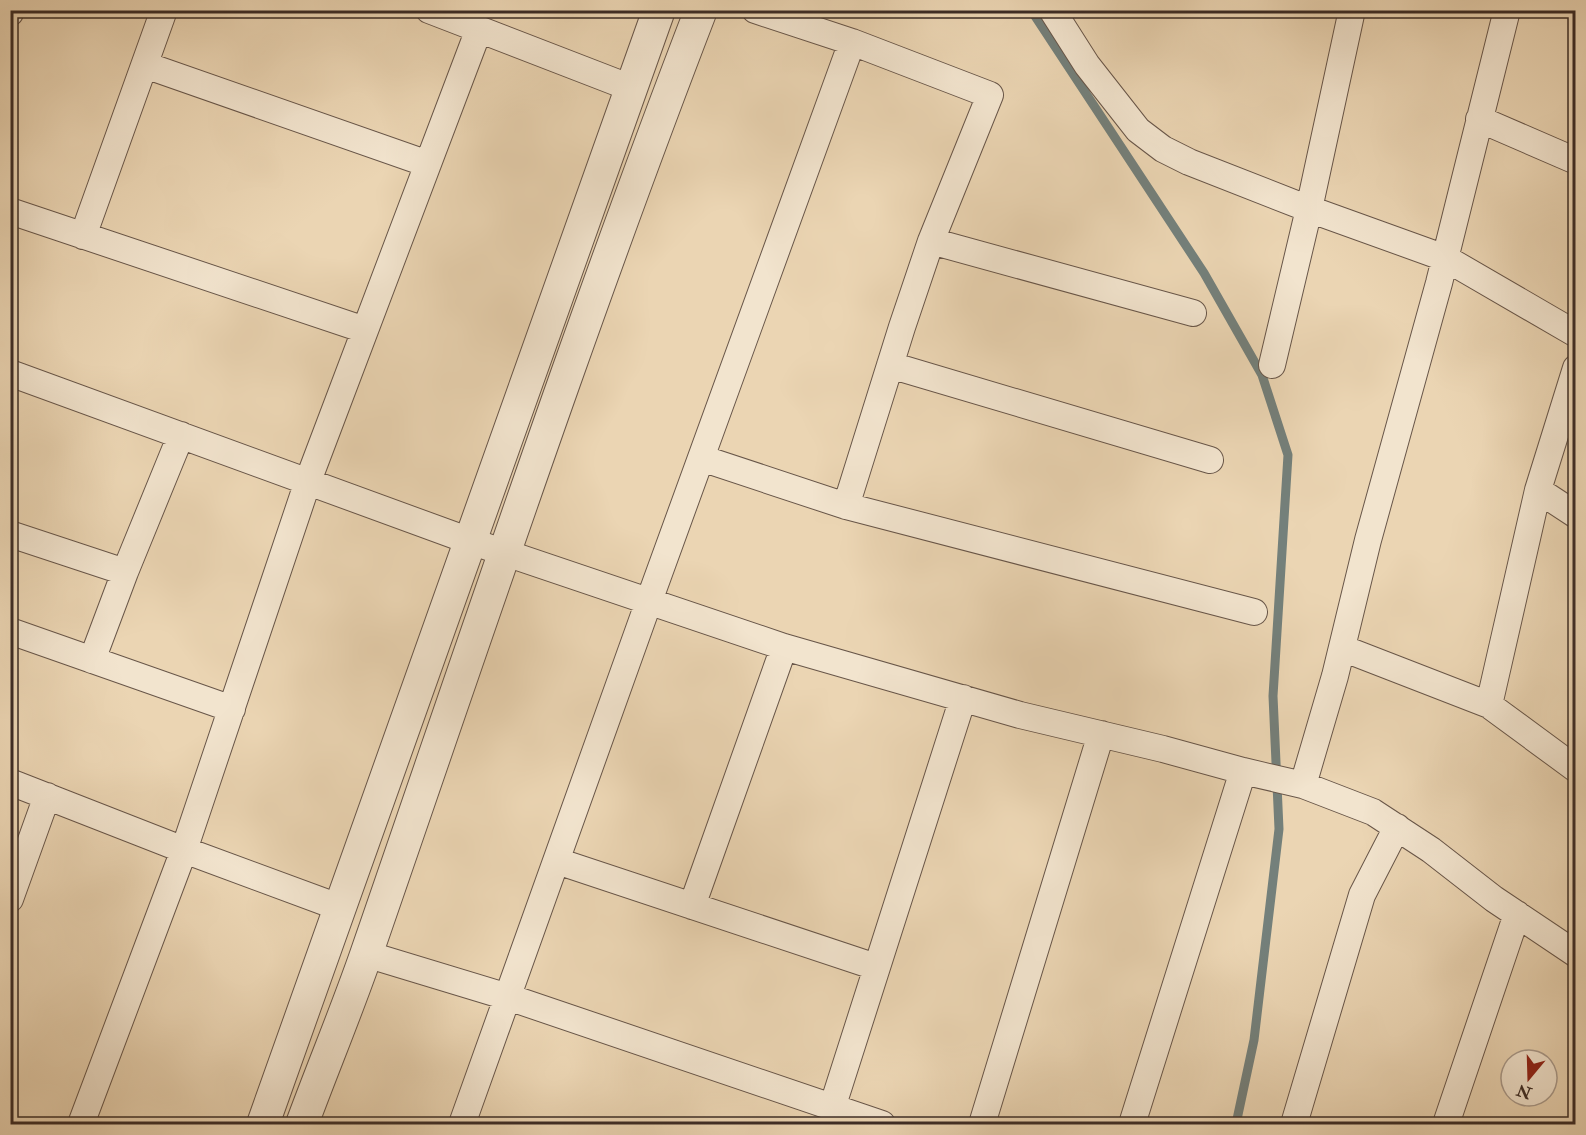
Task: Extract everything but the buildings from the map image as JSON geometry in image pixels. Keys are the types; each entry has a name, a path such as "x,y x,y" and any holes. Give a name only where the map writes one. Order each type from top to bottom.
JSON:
{"street":[{"path":"83,236 164,10"},
{"path":"429,10 631,88"},
{"path":"263,1125 659,10"},
{"path":"302,1125 366,954 505,553 668,95 701,10"},
{"path":"755,10 852,42 990,95 931,242 846,506"},
{"path":"1052,10 1087,65 1138,130 1163,149 1189,162 1309,209 1445,258 1575,334"},
{"path":"1272,365 1352,10"},
{"path":"1294,783 1342,648 1368,540 1445,258 1507,10"},
{"path":"81,1125 184,850 308,481 479,28"},
{"path":"462,1125 852,42"},
{"path":"145,64 428,164"},
{"path":"1479,119 1575,160"},
{"path":"10,211 365,330"},
{"path":"931,242 1193,313"},
{"path":"890,365 1210,460"},
{"path":"1489,705 1538,490 1575,368"},
{"path":"10,373 470,541 784,647 1020,715 1294,783 1373,812 1431,850 1494,899 1575,954"},
{"path":"92,660 181,435"},
{"path":"701,458 846,506 1254,612"},
{"path":"1538,490 1575,515"},
{"path":"10,534 125,572"},
{"path":"10,631 232,709"},
{"path":"692,906 784,647"},
{"path":"1342,648 1489,705 1575,769"},
{"path":"832,1107 963,698"},
{"path":"982,1125 1101,734"},
{"path":"1132,1125 1250,773"},
{"path":"10,782 341,908"},
{"path":"10,899 48,795"},
{"path":"1294,1125 1362,895 1396,827"},
{"path":"556,861 876,968"},
{"path":"1446,1125 1517,914"},
{"path":"366,954 508,997 882,1125"}],"waterway":[{"path":"1031,10 1204,273 1262,375 1288,455 1273,696 1279,829 1254,1040 1236,1124"}]}
